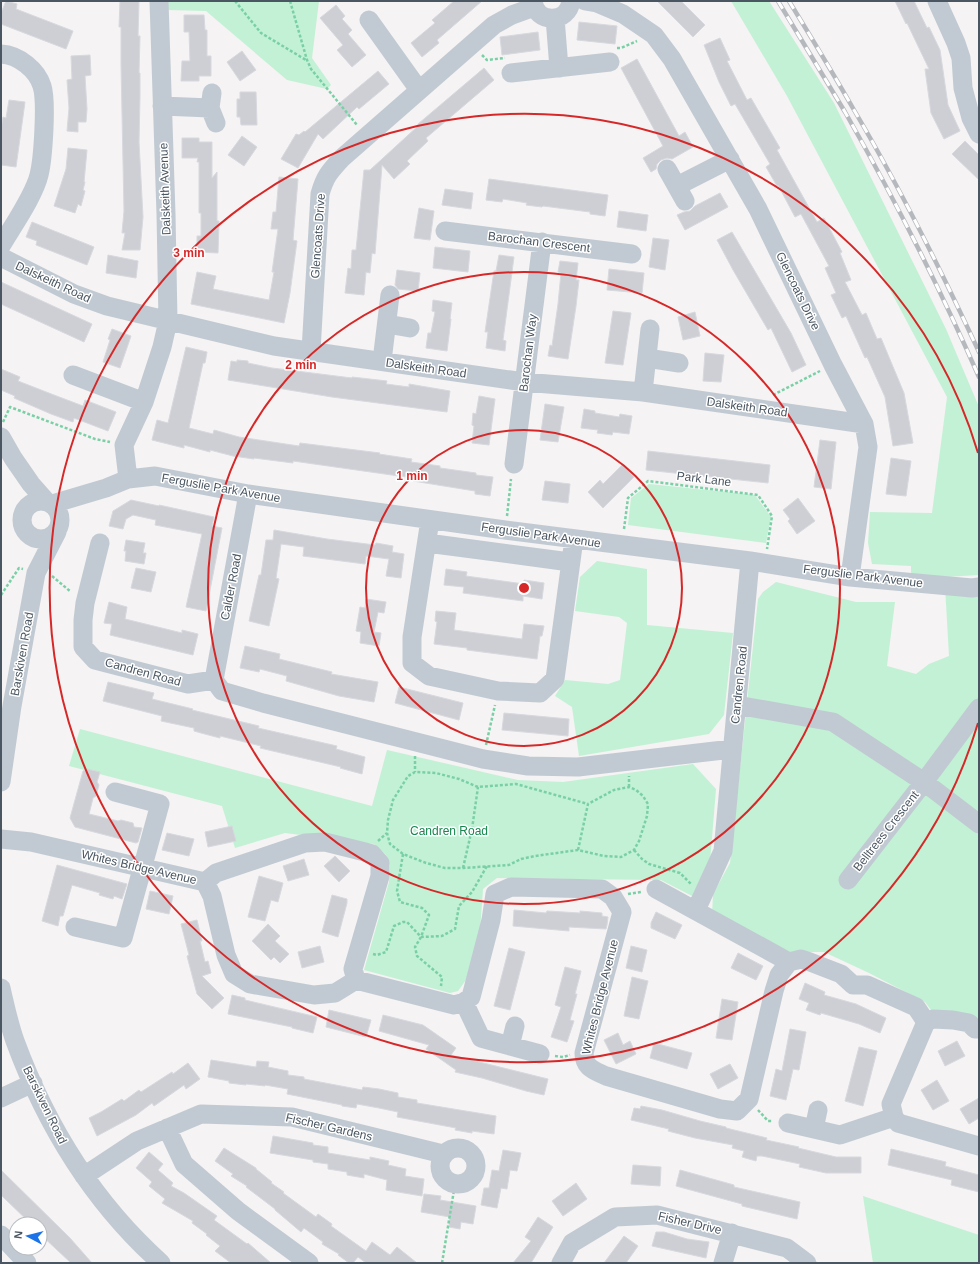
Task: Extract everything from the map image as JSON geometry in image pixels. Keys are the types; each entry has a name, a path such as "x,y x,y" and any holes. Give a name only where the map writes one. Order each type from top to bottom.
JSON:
{"street":[{"name":"Dalskeith Avenue","path":"124,445 144,402 162,347 168,321 159,1"},
{"path":"559,68 555,18 562,16 567,11 571,1"},
{"name":"Glencoats Drive","path":"585,1 623,14 654,35 672,59 758,209 833,365 864,424 868,447 850,577"},
{"path":"937,1 956,43 960,58 963,88 971,118 979,134"},
{"name":"Glencoats Drive","path":"311,351 320,194 323,181 328,173 366,136 494,25 533,4 540,15 546,18 555,18"},
{"path":"369,20 419,90"},
{"path":"1,54 22,61 36,74 42,87 44,102 43,139 39,176 1,246"},
{"path":"508,65 559,68 612,55"},
{"path":"162,106 212,108"},
{"path":"667,169 681,194 730,159"},
{"name":"Barochan Crescent","path":"445,231 632,254"},
{"name":"Barochan Way","path":"514,464 542,242"},
{"name":"Dalskeith Road","path":"1,257 74,294 107,306 274,346 524,382 643,392 864,424"},
{"path":"382,361 390,295"},
{"path":"387,324 410,328"},
{"path":"643,392 650,330"},
{"path":"647,358 679,363"},
{"path":"73,375 144,402"},
{"path":"1,437 31,484 57,508 60,514 58,529 46,539 40,540 28,535 23,524 20,490 13,458"},
{"path":"124,445 128,479"},
{"name":"Ferguslie Park Avenue","path":"49,502 106,488 128,479 155,476 248,494 505,530 758,562 850,577 972,588 979,587"},
{"name":"Ferguslie Park Avenue","path":"58,529 76,510 106,488"},
{"name":"Calder Road","path":"214,680 248,494"},
{"path":"23,524 24,511 28,506 33,502 40,500 49,502"},
{"path":"430,520 412,637 412,663 429,676 498,691 540,693 555,679 574,539"},
{"name":"Barskiven Road","path":"23,524 36,577"},
{"name":"Barskiven Road","path":"1,782 12,706 36,577 58,529"},
{"name":"Candren Road","path":"100,543 85,603 83,620 83,646 95,660 188,684 214,680"},
{"path":"427,543 570,562"},
{"name":"Candren Road","path":"732,749 758,562"},
{"path":"214,680 222,691 378,733 483,759 528,766 578,767 732,749 723,851 696,910"},
{"name":"Belltrees Crescent","path":"737,705 833,722 924,782 979,824"},
{"name":"Belltrees Crescent","path":"848,880 979,708"},
{"path":"75,927 123,938 160,804 115,792"},
{"name":"Whites Bridge Avenue","path":"1,839 31,842 205,882 212,896 226,955 234,974 250,984 314,995 335,993 356,980"},
{"path":"205,882 216,873 305,843 325,842 372,854 380,863 380,876 353,969 356,980 454,1005 464,1002 471,997 491,920 495,894 510,887 602,889 614,897"},
{"path":"656,889 789,962"},
{"name":"Whites Bridge Avenue","path":"614,897 622,912 584,1053 584,1060 590,1068 606,1076 720,1109 737,1111 749,1099"},
{"path":"749,1099 774,991 779,975 789,962 801,959 841,974 853,985 867,985 916,1007 926,1022"},
{"name":"Barskiven Road","path":"1,988 15,1040 59,1138 108,1209 144,1248 161,1263"},
{"path":"464,1002 481,1038 540,1054"},
{"path":"979,1029 975,1029 969,1023 953,1020 933,1019 926,1022 891,1104 894,1117 898,1123 979,1146"},
{"path":"510,1046 515,1026"},
{"path":"1,1098 33,1083"},
{"path":"814,1129 818,1110"},
{"name":"Fischer Gardens","path":"84,1176 137,1141 201,1114 292,1117 443,1154"},
{"path":"788,1123 840,1135 894,1117"},
{"path":"167,1128 184,1164 238,1211 309,1263"},
{"path":"459,1147 469,1151 476,1161 475,1173 472,1178 461,1184 455,1184 444,1178 439,1166 440,1160 447,1150 459,1147"},
{"name":"Fisher Drive","path":"561,1263 572,1243 615,1217 657,1214 787,1248 807,1263"},
{"path":"723,1263 732,1233"},
{"path":"1,1235 27,1263"}],"path":[{"path":"235,1 261,33 307,60"},
{"path":"290,1 307,60 312,69 366,136"},
{"path":"612,55 621,48 651,33"},
{"path":"471,45 487,60 508,65"},
{"path":"761,409 763,400 833,365"},
{"path":"1,426 10,407 95,439 124,445"},
{"path":"505,530 514,464"},
{"name":"Park Lane","path":"621,545 628,498 648,481 758,495 772,516 758,562"},
{"path":"1,595 19,568 25,569 26,579 36,577 47,582 50,575 85,603"},
{"path":"483,759 498,691"},
{"path":"415,772 424,772 459,779 478,787 516,784 588,804 614,790 628,787 636,790 643,796 648,804 647,816 639,841 634,850 621,857 604,856 578,850 521,859 509,865 445,868 426,863 403,854 390,844 387,833 388,820 393,800 408,776 415,772"},
{"path":"463,868 472,830 478,787"},
{"path":"578,850 588,804"},
{"path":"634,850 649,864 680,873 693,886 696,910"},
{"path":"403,854 397,891 400,902 422,908 430,915 421,937 414,947 417,956 442,977 439,1001"},
{"path":"359,952 376,955 386,952 394,926 403,922 407,922 421,937 442,936 455,929 459,906 472,892 487,866"},
{"path":"614,897 656,889"},
{"path":"540,1054 563,1057 584,1053"},
{"path":"749,1099 768,1121 788,1123"},
{"path":"442,1263 455,1184"}],"green space":[{"path":"168,1 319,1 312,58 331,85 327,89 287,80 206,11 168,10"},
{"path":"731,1 769,1 834,103 946,329 979,407 979,575 911,579 911,566 872,564 868,543 870,512 932,513 947,397 787,96"},
{"path":"649,484 755,495 771,517 766,543 628,525 631,498"},
{"path":"597,561 647,569 647,625 733,633 724,715 709,734 579,756 572,707 555,696 565,680 608,684 620,680 627,623 619,617 575,611 580,577"},
{"path":"776,582 856,602 895,602 887,666 916,674 929,664 949,656 945,586 979,587 979,1019 931,1010 925,1002 824,952 790,952 712,915 713,894 730,863 758,599 763,592"},
{"name":"Candren Road","path":"80,729 372,806 387,750 518,780 563,782 693,764 716,789 710,862 696,898 661,880 497,878 483,889 480,931 466,980 458,991 450,993 364,970 389,882 390,866 386,855 374,844 285,833 235,848 222,806 69,766"},
{"path":"863,1196 979,1235 979,1263 873,1263"}],"building":[{"path":"6,1 17,4 16,9 73,31 66,49 1,24 1,13"},
{"path":"120,1 139,1 139,142 143,217 140,250 122,250 125,233 122,233 124,211 121,27 119,27"},
{"path":"454,1 482,1 437,40 439,43 422,57 411,43 435,23 432,20"},
{"path":"657,1 681,1 705,25 693,37"},
{"path":"895,1 914,1 940,50 948,105 960,131 944,139 931,113 925,69 929,69"},
{"path":"336,5 345,16 342,19 352,30 348,34 366,55 352,67 337,50 343,45 320,18"},
{"path":"184,15 204,15 205,30 207,30 207,56 211,56 211,76 199,76 199,81 181,81 182,61 190,61 189,32 184,32"},
{"path":"579,22 617,26 615,44 577,40"},
{"path":"538,32 540,50 502,55 500,37"},
{"path":"720,38 730,60 727,61 747,100 751,98 780,148 777,150 817,222 824,218 842,252 840,253 851,280 845,282 862,315 866,313 877,339 881,338 904,393 913,443 893,446 885,397 846,316 842,318 831,295 836,293 825,268 829,266 801,214 795,217 778,185 777,186 766,167 770,164 735,104 731,106 719,82 704,45"},
{"path":"242,51 256,70 240,81 227,62"},
{"path":"90,55 91,75 85,76 87,109 86,122 78,122 78,132 67,131 69,108 67,80 72,79 71,56"},
{"path":"637,59 679,136 685,132 693,147 672,159 667,158 661,160 657,164 656,169 651,172 643,158 663,146 621,68"},
{"path":"484,68 494,80 426,138 428,141 407,161 410,164 394,179 382,165 375,254 372,253 370,273 366,272 364,295 345,293 348,268 351,269 352,250 356,250 364,170 370,170 418,126 418,124"},
{"path":"378,71 389,84 359,109 357,107 323,139 318,134 298,168 281,159 296,134 299,135 304,131 305,132"},
{"path":"240,92 256,92 257,125 241,125 240,117 237,117 237,99 240,99"},
{"path":"9,100 25,102 16,167 1,165 1,129 3,117 6,118"},
{"path":"242,136 257,147 244,166 228,155"},
{"path":"182,138 199,138 199,142 212,142 212,178 217,172 217,221 219,221 218,253 197,252 197,236 201,236 201,213 199,213 199,162 197,162 198,158 182,158"},
{"path":"965,141 979,155 979,180 952,154"},
{"path":"68,148 87,150 83,190 85,191 81,206 78,204 75,213 54,206 66,169"},
{"path":"279,177 298,179 293,240 297,241 290,293 284,323 191,304 197,272 216,276 213,289 269,300 274,272 272,272 278,229 271,229 273,212 276,212"},
{"path":"489,179 608,195 605,216 590,214 590,212 526,205 527,203 503,199 502,202 486,200"},
{"path":"445,189 473,193 471,209 442,205"},
{"path":"720,193 728,207 685,230 677,215 690,211 695,206"},
{"path":"419,208 434,211 430,240 414,238"},
{"path":"619,211 648,215 646,231 617,227"},
{"path":"32,222 94,247 87,265 36,245 37,241 26,237"},
{"path":"732,232 791,333 806,365 792,372 771,328 768,330 717,240"},
{"path":"653,238 669,240 665,270 649,267"},
{"path":"435,247 470,251 468,272 433,268"},
{"path":"108,255 138,261 136,278 106,273"},
{"path":"499,255 514,257 503,340 506,341 505,351 486,348 488,332 485,332 494,271 496,271"},
{"path":"560,261 578,263 576,280 579,280 568,359 548,356 550,345 552,346 558,304 561,273 558,272"},
{"path":"609,269 644,273 642,293 607,290"},
{"path":"397,270 420,273 418,291 398,289 395,285"},
{"path":"1,282 92,324 84,342 1,304"},
{"path":"433,300 452,303 447,351 426,348 428,333 431,333 435,312 432,311"},
{"path":"613,311 631,313 623,365 605,363"},
{"path":"695,312 700,336 683,340 678,317"},
{"path":"112,329 131,336 120,368 103,362 110,340 108,339"},
{"path":"186,347 207,352 205,363 203,363 189,428 213,434 214,430 239,437 299,446 300,443 380,453 379,454 412,459 411,462 476,473 476,475 493,477 490,496 475,494 475,491 413,481 413,478 293,461 293,463 233,456 184,445 184,448 152,440 157,420 168,423"},
{"path":"705,353 724,355 721,382 703,381"},
{"path":"237,360 248,361 248,363 272,368 387,381 386,384 409,387 409,384 450,391 447,412 332,397 228,380 231,361 237,362"},
{"path":"1,369 20,377 18,381 83,406 85,400 116,412 108,431 74,418 73,422 14,398 15,396 1,390"},
{"path":"479,396 495,399 489,445 472,443 474,426 472,425 473,413 476,414"},
{"path":"545,404 564,407 558,442 540,440"},
{"path":"584,409 595,411 595,413 619,417 620,414 632,416 629,434 613,432 612,435 597,433 598,430 581,428"},
{"path":"820,440 836,442 831,489 814,487"},
{"path":"648,451 770,465 768,483 646,470"},
{"path":"891,458 911,461 906,496 886,494"},
{"path":"622,465 634,477 603,508 588,492 600,480 603,484"},
{"path":"545,481 570,484 568,503 542,500"},
{"path":"798,498 815,521 797,534 788,521 790,519 783,510"},
{"path":"131,500 214,517 212,526 222,528 206,611 186,607 202,534 155,525 156,520 133,515 126,519 123,529 109,526 113,511"},
{"path":"274,530 327,539 393,546 392,552 404,554 401,578 386,576 389,559 366,556 365,564 303,556 304,547 281,544 276,578 279,579 269,626 249,621 259,575 261,575 266,540 273,540"},
{"path":"126,540 145,543 143,553 146,553 144,564 125,561 126,551 124,551"},
{"path":"136,568 156,572 151,592 131,588"},
{"path":"446,569 467,572 466,576 524,584 524,580 544,583 542,599 523,596 523,601 463,593 464,587 444,585"},
{"path":"366,599 386,602 384,613 378,612 374,632 381,633 379,646 360,643 361,632 356,631 360,607 365,608"},
{"path":"109,602 127,607 125,619 182,633 182,630 198,634 193,655 110,635 112,624 104,623"},
{"path":"436,611 456,613 454,630 522,639 524,624 544,626 542,636 540,636 537,659 434,644 437,622 435,621"},
{"path":"245,646 280,654 279,659 332,672 331,674 378,682 374,702 339,696 286,681 287,676 260,669 259,672 240,668"},
{"path":"108,682 154,693 152,699 259,726 258,728 337,746 336,749 365,757 362,774 340,768 341,767 260,748 261,746 201,733 194,731 194,728 161,721 162,716 103,701"},
{"path":"399,687 463,703 459,720 395,703"},
{"path":"504,713 569,719 568,736 502,730"},
{"path":"87,769 100,772 97,782 99,785 96,796 93,798 89,814 133,823 134,827 142,828 138,842 136,843 75,827 70,818 83,771"},
{"path":"232,826 236,841 208,847 205,832"},
{"path":"167,833 194,839 189,856 162,850"},
{"path":"335,856 350,871 339,882 324,866"},
{"path":"304,859 309,875 288,881 283,866"},
{"path":"57,865 127,884 122,899 114,896 113,899 99,895 100,893 72,885 63,916 60,916 58,926 42,921"},
{"path":"259,876 283,883 278,902 271,900 265,921 248,917"},
{"path":"150,891 173,896 169,914 146,909"},
{"path":"332,895 347,899 338,937 322,932"},
{"path":"514,910 546,913 547,911 580,913 580,911 602,913 602,916 608,917 606,929 569,927 569,931 513,926"},
{"path":"656,912 682,925 675,939 651,928 651,923"},
{"path":"197,920 205,962 208,961 211,973 202,976 224,998 212,1009 197,994 187,956 189,955 181,924"},
{"path":"268,924 280,936 275,941 289,954 280,963 274,957 271,960 252,941"},
{"path":"320,946 324,962 302,968 298,952"},
{"path":"631,946 647,950 642,972 626,968"},
{"path":"509,948 525,952 510,1010 494,1006"},
{"path":"738,953 763,966 756,980 731,968"},
{"path":"565,967 581,971 570,1020 574,1021 567,1042 551,1037 561,1007 555,1005"},
{"path":"632,977 648,981 639,1019 624,1016"},
{"path":"805,983 825,992 824,995 856,1004 886,1018 880,1033 859,1024 821,1013 820,1015 806,1010 809,1003 799,999"},
{"path":"232,995 245,998 245,1000 317,1017 313,1033 292,1027 228,1014"},
{"path":"722,999 738,1002 732,1040 716,1038"},
{"path":"329,1010 371,1020 366,1037 326,1027"},
{"path":"383,1015 423,1025 456,1048 451,1055 548,1079 544,1095 455,1072 456,1070 426,1049 429,1045 379,1031"},
{"path":"790,1029 806,1032 799,1070 793,1069 786,1100 770,1096 776,1069 782,1071"},
{"path":"618,1033 623,1045 630,1041 636,1054 616,1064 604,1040"},
{"path":"957,1041 965,1056 945,1066 938,1051"},
{"path":"654,1043 692,1053 687,1069 650,1058"},
{"path":"859,1047 877,1051 863,1106 845,1101"},
{"path":"211,1060 256,1067 257,1061 269,1062 268,1067 288,1071 288,1075 304,1077 304,1079 362,1090 363,1087 379,1089 398,1093 398,1097 417,1100 417,1103 496,1116 494,1134 472,1131 472,1133 455,1130 456,1128 397,1117 398,1112 379,1108 357,1104 356,1108 342,1106 287,1094 288,1089 265,1085 229,1083 229,1081 208,1077"},
{"path":"188,1063 200,1079 186,1089 184,1085 154,1106 152,1103 136,1115 97,1136 89,1118 122,1099 124,1101 139,1090 141,1092 172,1072 173,1074"},
{"path":"730,1064 738,1078 718,1089 710,1074"},
{"path":"937,1080 949,1101 933,1110 921,1090"},
{"path":"979,1098 979,1118 969,1124 960,1109"},
{"path":"641,1106 662,1110 767,1138 766,1140 836,1157 861,1157 861,1173 826,1173 799,1167 800,1164 762,1156 757,1156 756,1161 742,1157 744,1151 732,1148 733,1145 695,1138 668,1131 669,1129 631,1120 634,1108 640,1109"},
{"path":"273,1136 328,1147 328,1153 370,1160 370,1157 389,1161 388,1165 406,1169 405,1176 424,1179 422,1196 386,1190 387,1180 364,1174 364,1178 347,1175 347,1172 328,1169 328,1164 270,1153"},
{"path":"224,1148 256,1168 272,1182 271,1183 284,1192 283,1193 316,1217 318,1214 332,1224 331,1226 366,1251 372,1242 390,1255 397,1247 417,1263 366,1263 358,1257 353,1263 349,1263 338,1255 339,1254 322,1244 323,1242 304,1228 301,1232 275,1209 246,1187 247,1186 231,1176 233,1174 215,1161"},
{"path":"891,1149 946,1162 945,1166 979,1175 979,1192 951,1185 952,1180 888,1165"},
{"path":"503,1150 521,1153 517,1171 510,1170 507,1189 501,1188 497,1208 481,1205 484,1188 489,1188 492,1170 499,1171"},
{"path":"149,1152 163,1164 158,1170 173,1183 171,1186 184,1193 217,1216 214,1220 247,1244 248,1243 271,1263 231,1263 215,1251 220,1246 192,1223 193,1221 162,1203 165,1199 149,1186 152,1182 136,1168"},
{"path":"633,1165 661,1167 660,1186 631,1184"},
{"path":"1,1170 48,1216 23,1216 1,1195"},
{"path":"680,1170 734,1185 734,1187 800,1202 797,1219 742,1206 742,1204 676,1186"},
{"path":"576,1183 587,1199 563,1216 552,1201"},
{"path":"424,1194 441,1196 440,1200 476,1206 473,1224 461,1222 460,1229 449,1227 450,1217 421,1212"},
{"path":"48,1216 92,1263 71,1263 48,1241"},
{"path":"538,1217 553,1227 531,1263 513,1263 531,1241 525,1237"},
{"path":"656,1232 664,1232 687,1239 709,1242 706,1258 652,1246"},
{"path":"624,1236 638,1246 626,1263 604,1263"}],"railway":[{"path":"778,1 845,112 881,177 932,276 979,377"},
{"path":"789,1 888,169 935,260 979,352"}]}
